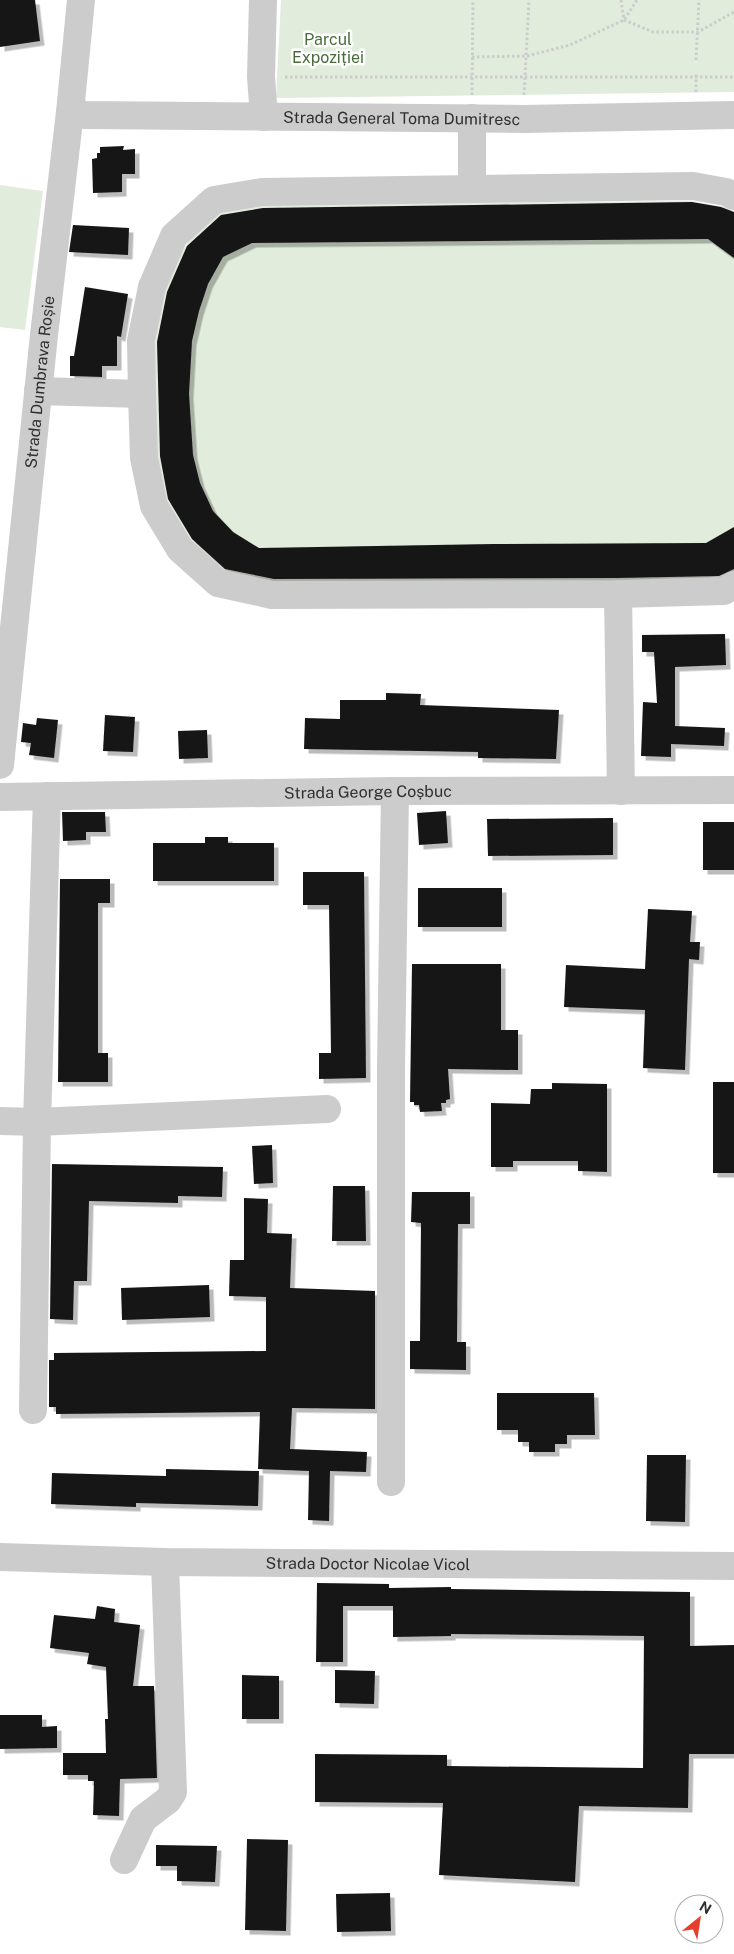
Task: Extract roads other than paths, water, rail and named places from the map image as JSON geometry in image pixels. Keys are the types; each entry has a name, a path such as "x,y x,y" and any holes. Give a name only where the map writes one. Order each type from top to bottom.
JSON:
{"street":[{"name":"Strada Dumbrava Roșie","path":"0,765 38,391 81,0"},
{"path":"263,0 261,77 264,117"},
{"name":"Strada General Toma Dumitresc","path":"70,112 85,115 524,119 734,115"},
{"path":"472,118 472,189"},
{"path":"734,196 726,192 693,186 262,192 214,200 174,236 152,287 142,341 144,458 154,506 180,549 218,583 272,595 618,594 724,591 734,585"},
{"path":"38,391 142,394"},
{"path":"618,594 621,791"},
{"name":"Strada George Coșbuc","path":"0,798 395,791 734,790"},
{"path":"391,1482 395,791"},
{"path":"33,1410 37,1122 47,796"},
{"path":"0,1121 37,1122 327,1110"},
{"name":"Strada Doctor Nicolae Vicol","path":"0,1557 165,1562 734,1566"},
{"path":"124,1860 143,1819 168,1800 173,1792 165,1562"}],"park label":[{"name":"Parcul Expoziției","path":"328,48"}]}
